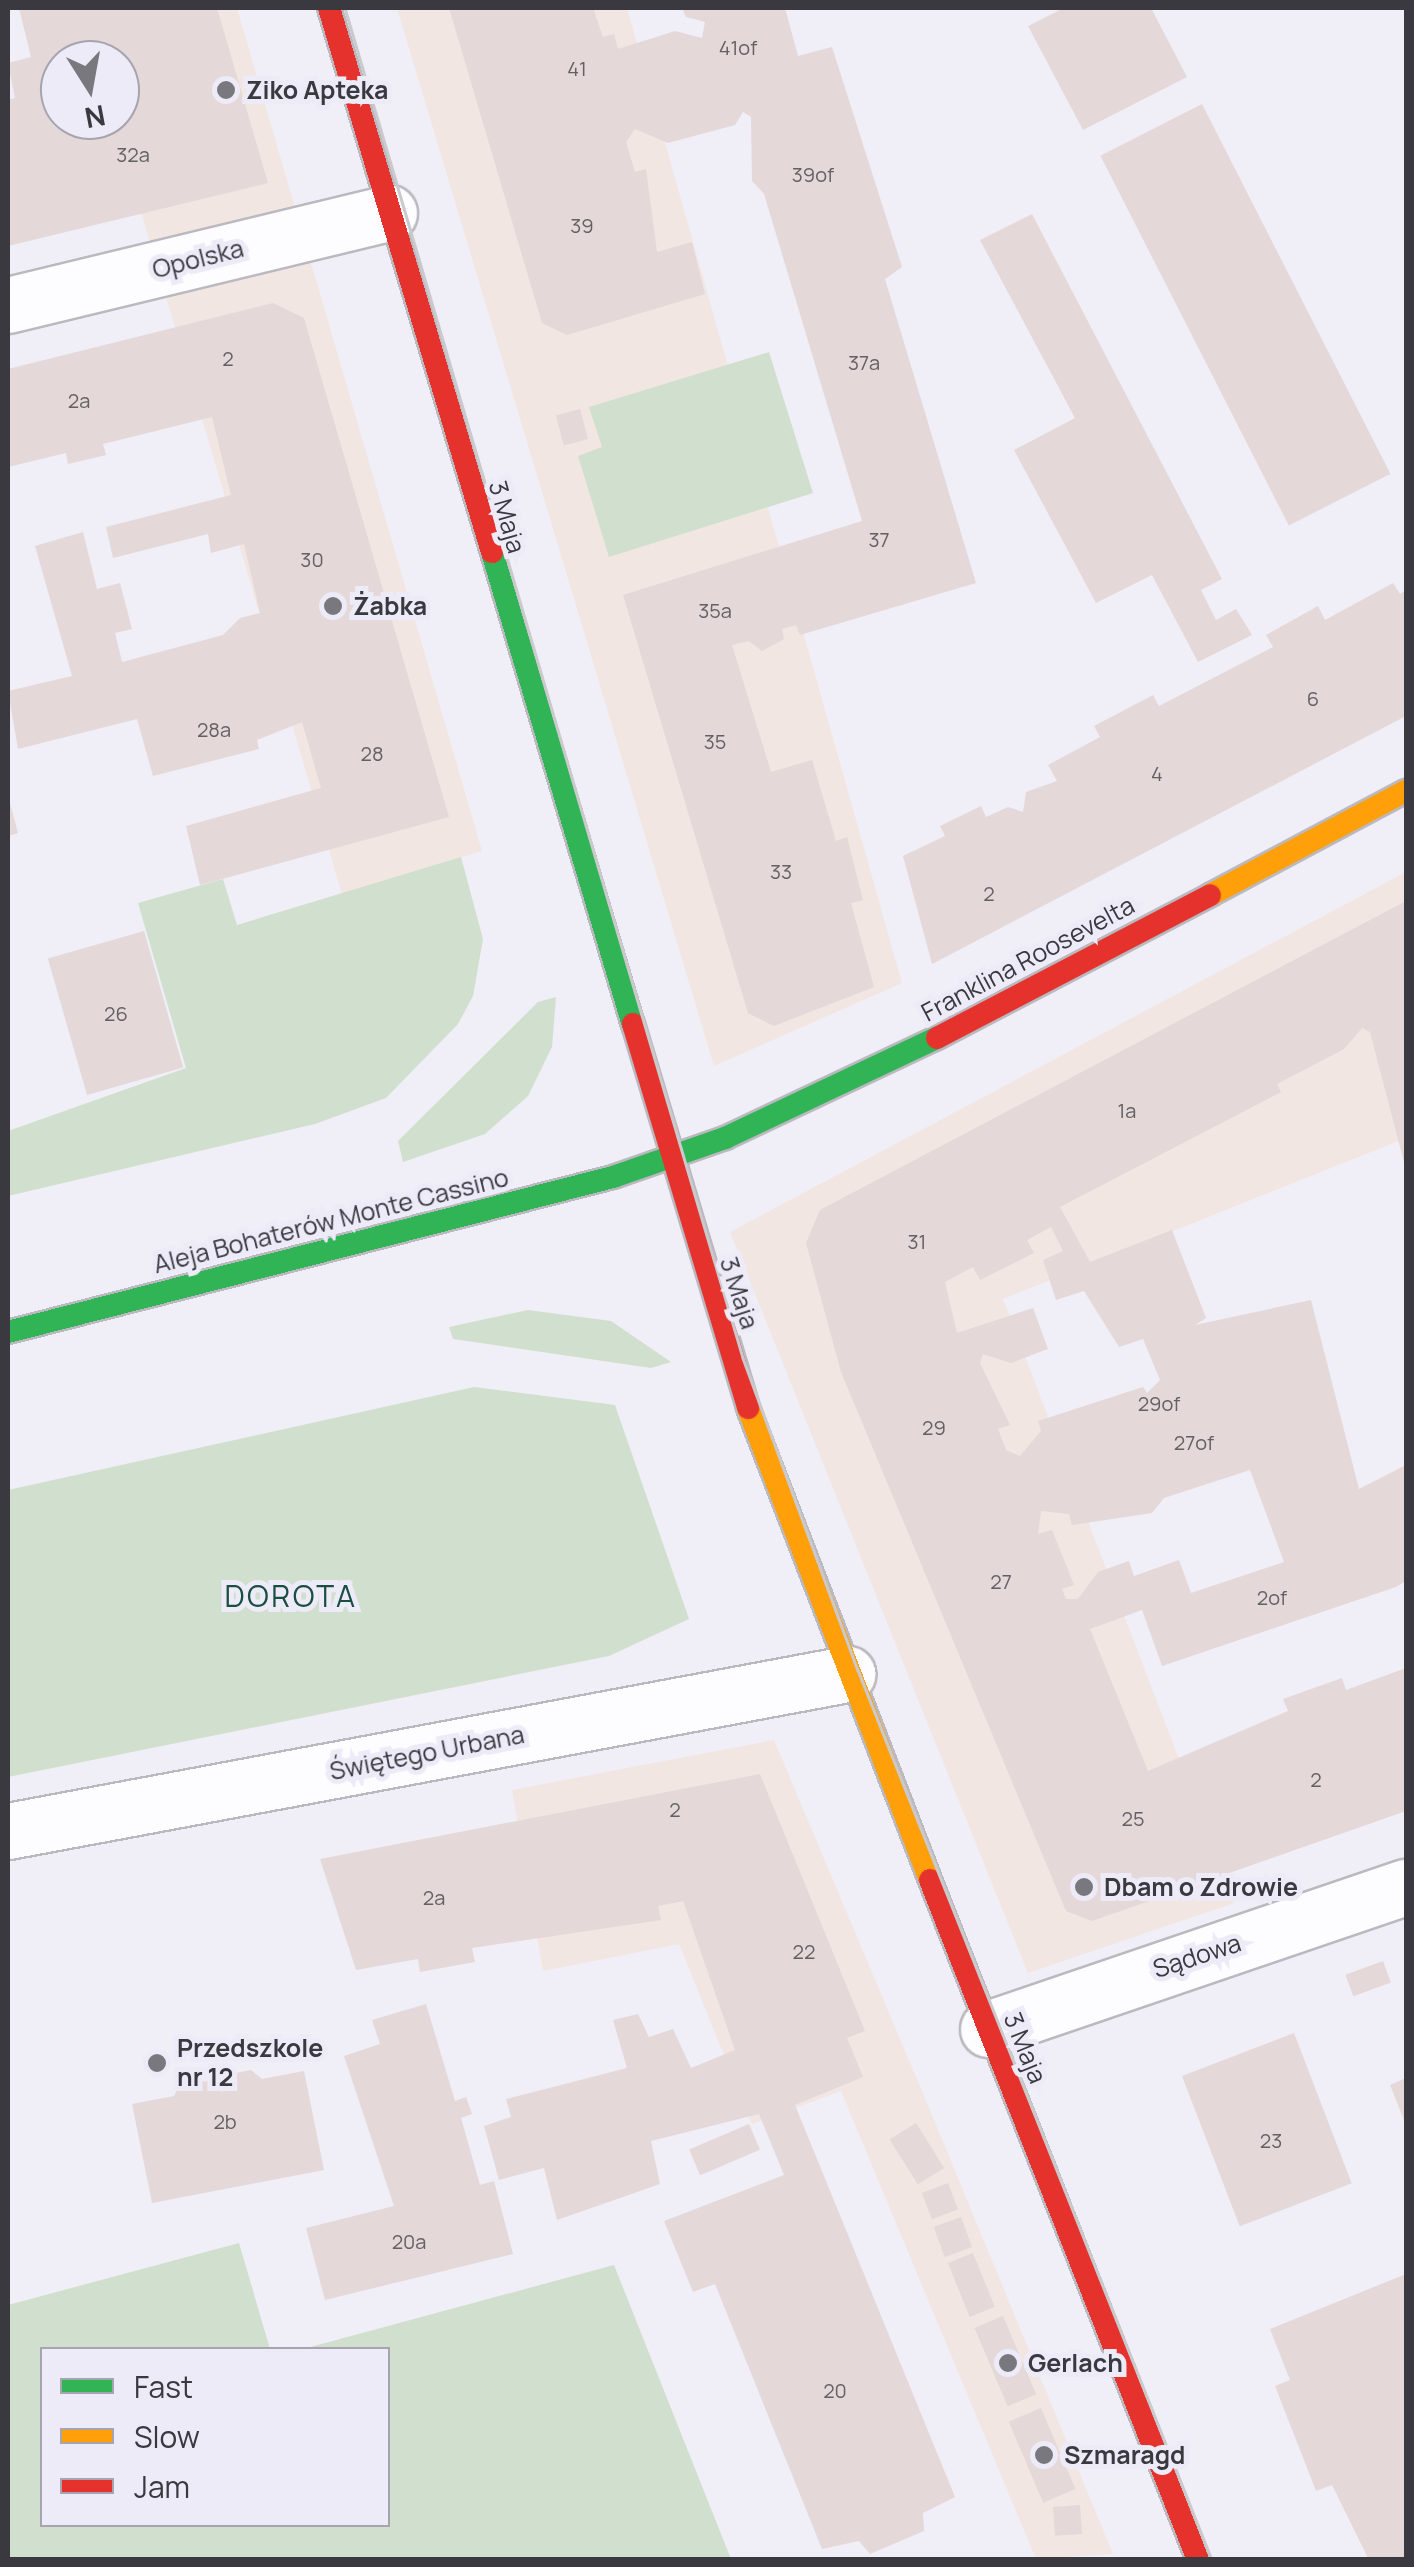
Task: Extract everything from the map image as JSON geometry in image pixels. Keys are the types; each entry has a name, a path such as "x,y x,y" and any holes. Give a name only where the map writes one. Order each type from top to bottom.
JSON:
{"street":[{"name":"3 Maja","path":"329,8 668,1160 757,1438 1198,2560"},
{"name":"Opolska","path":"8,306 389,213"},
{"name":"Franklina Roosevelta","path":"668,1160 856,1081 1406,792"},
{"name":"Aleja Bohaterów Monte Cassino","path":"8,1332 668,1160"},
{"name":"Świętego Urbana","path":"8,1832 847,1674"},
{"name":"Sądowa","path":"988,2029 1406,1887"}],"shaded area":[{"path":"81,8 237,8 482,851 342,894 120,140 140,140 140,40 91,40"},
{"path":"397,8 627,8 902,983 714,1066"},
{"path":"1406,872 1406,1138 1003,1299 1234,1903 1028,1973 730,1232"},
{"path":"774,1740 1113,2554 1036,2559 841,2091 752,2124 679,1944 543,1971 512,1790"}],"green space":[{"path":"769,352 813,493 609,557 578,456 602,447 589,407"},
{"path":"461,857 483,939 473,996 458,1024 386,1098 315,1124 8,1196 8,1131 186,1068 138,903 223,879 237,925"},
{"path":"556,997 552,1047 528,1096 485,1134 403,1162 398,1141 538,1002"},
{"path":"528,1310 611,1321 671,1362 651,1368 453,1339 449,1327"},
{"path":"474,1387 615,1405 689,1619 609,1656 8,1777 8,1490"},
{"path":"239,2243 269,2347 40,2347 40,2527 390,2527 390,2347 310,2347 614,2265 731,2559 8,2559 8,2305"}],"building":[{"path":"19,8 217,8 268,183 8,246 8,100 15,98 8,63 31,57"},
{"path":"449,8 593,8 603,37 614,34 618,49 675,31 702,38 705,22 686,17 682,8 785,8 798,56 832,47 902,267 885,279 976,583 800,635 796,625 782,629 784,639 762,651 749,641 732,645 771,772 812,760 836,841 847,837 863,900 851,903 874,987 774,1026 748,1013 623,595 862,521 764,194 752,181 751,117 743,112 735,125 668,143 635,129 626,142 635,172 646,169 657,252 692,242 705,294 567,335 542,323"},
{"path":"1064,8 1151,8 1187,77 1083,130 1028,26"},
{"path":"1202,104 1390,474 1289,526 1100,156"},
{"path":"1032,214 1222,579 1201,590 1216,620 1236,609 1252,635 1198,662 1152,575 1096,603 1014,450 1075,418 980,240"},
{"path":"273,303 304,318 449,817 200,885 186,826 321,788 302,722 257,740 259,749 153,776 137,719 18,749 8,691 72,676 35,546 83,532 97,589 120,583 132,629 115,633 122,662 223,635 240,618 260,613 244,544 211,553 208,534 113,558 106,527 231,495 212,417 103,444 106,455 68,464 66,453 8,467 8,369"},
{"path":"580,409 588,439 564,445 556,415"},
{"path":"1393,583 1400,594 1406,590 1406,716 932,964 903,856 945,836 940,826 981,806 986,817 1008,807 1023,812 1026,792 1057,781 1048,765 1100,737 1094,726 1153,695 1159,706 1273,647 1266,635 1318,606 1325,620"},
{"path":"8,796 18,833 8,836"},
{"path":"1406,901 1406,1170 1370,1032 1362,1028 1344,1049 1277,1084 1281,1092 1060,1207 1090,1262 1172,1230 1206,1318 1195,1325 1311,1300 1359,1489 1406,1465 1406,1581 1396,1587 1162,1666 1142,1610 1090,1629 1148,1771 1288,1711 1283,1699 1342,1678 1346,1690 1406,1668 1406,1811 1092,1921 1066,1911 841,1372 806,1243 820,1210","holes":["1051,1227 1063,1251 1043,1260 1056,1300 1084,1291 1119,1347 1143,1339 1160,1380 1147,1393 1143,1387 1038,1421 1041,1431 1020,1456 1006,1450 998,1429 1010,1425 980,1363 983,1354 1011,1363 1048,1349 1033,1308 957,1333 945,1282 973,1267 980,1280 1034,1253 1027,1240","1250,1470 1284,1562 1191,1593 1179,1560 1134,1576 1129,1561 1098,1572 1078,1599 1066,1599 1062,1589 1074,1585 1052,1530 1038,1534 1041,1511 1069,1514 1072,1525 1152,1513 1164,1498"]},
{"path":"144,931 183,1067 87,1095 48,959"},
{"path":"760,1774 865,2031 847,2038 863,2077 795,2105 955,2497 923,2513 924,2531 870,2554 859,2541 822,2549 715,2284 693,2292 664,2221 784,2175 759,2114 651,2141 660,2184 557,2220 544,2168 499,2180 484,2126 511,2117 506,2099 627,2068 613,2020 638,2014 649,2037 673,2029 691,2068 735,2050 683,1901 658,1906 661,1920 472,1948 475,1962 420,1972 418,1959 356,1970 320,1859"},
{"path":"1383,1961 1391,1983 1353,1996 1345,1975"},
{"path":"426,2004 455,2101 466,2097 472,2114 461,2118 480,2185 494,2181 513,2254 325,2300 306,2228 394,2206 344,2056 380,2044 372,2020"},
{"path":"1294,2033 1352,2183 1240,2226 1182,2076"},
{"path":"251,2070 262,2079 304,2071 324,2170 152,2203 132,2104 174,2096 180,2084"},
{"path":"1406,2078 1406,2125 1390,2085"},
{"path":"916,2123 944,2168 918,2184 890,2139"},
{"path":"749,2124 760,2150 700,2175 689,2149"},
{"path":"948,2183 958,2209 932,2219 922,2193"},
{"path":"961,2217 972,2247 945,2257 934,2227"},
{"path":"973,2253 995,2307 970,2317 948,2263"},
{"path":"1406,2274 1406,2560 1369,2560 1332,2485 1316,2491 1275,2386 1290,2380 1270,2329"},
{"path":"1003,2316 1036,2394 1008,2406 974,2328"},
{"path":"1041,2408 1075,2489 1043,2503 1009,2422"},
{"path":"1080,2505 1082,2534 1055,2536 1053,2507"}],"tram line":[{"path":"345,8 743,1358 858,1670 1212,2560"}],"traffic: fast":[{"path":"492,552 633,1024"},
{"path":"8,1332 613,1177 725,1138 937,1038"}],"traffic: slow":[{"path":"1210,895 1406,791"},
{"path":"748,1408 930,1880"}],"traffic: jam":[{"path":"329,8 492,552"},
{"path":"937,1038 1210,895"},
{"path":"633,1024 748,1408"},
{"path":"930,1880 1198,2560"}],"place":[{"name":"Ziko Apteka","path":"226,90"},
{"name":"Żabka","path":"333,606"},
{"name":"Dbam o Zdrowie","path":"1084,1887"},
{"name":"Przedszkole nr 12","path":"157,2063"},
{"name":"Gerlach","path":"1008,2363"},
{"name":"Szmaragd","path":"1044,2455"}],"district":[{"name":"DOROTA","path":"291,1596"}]}
